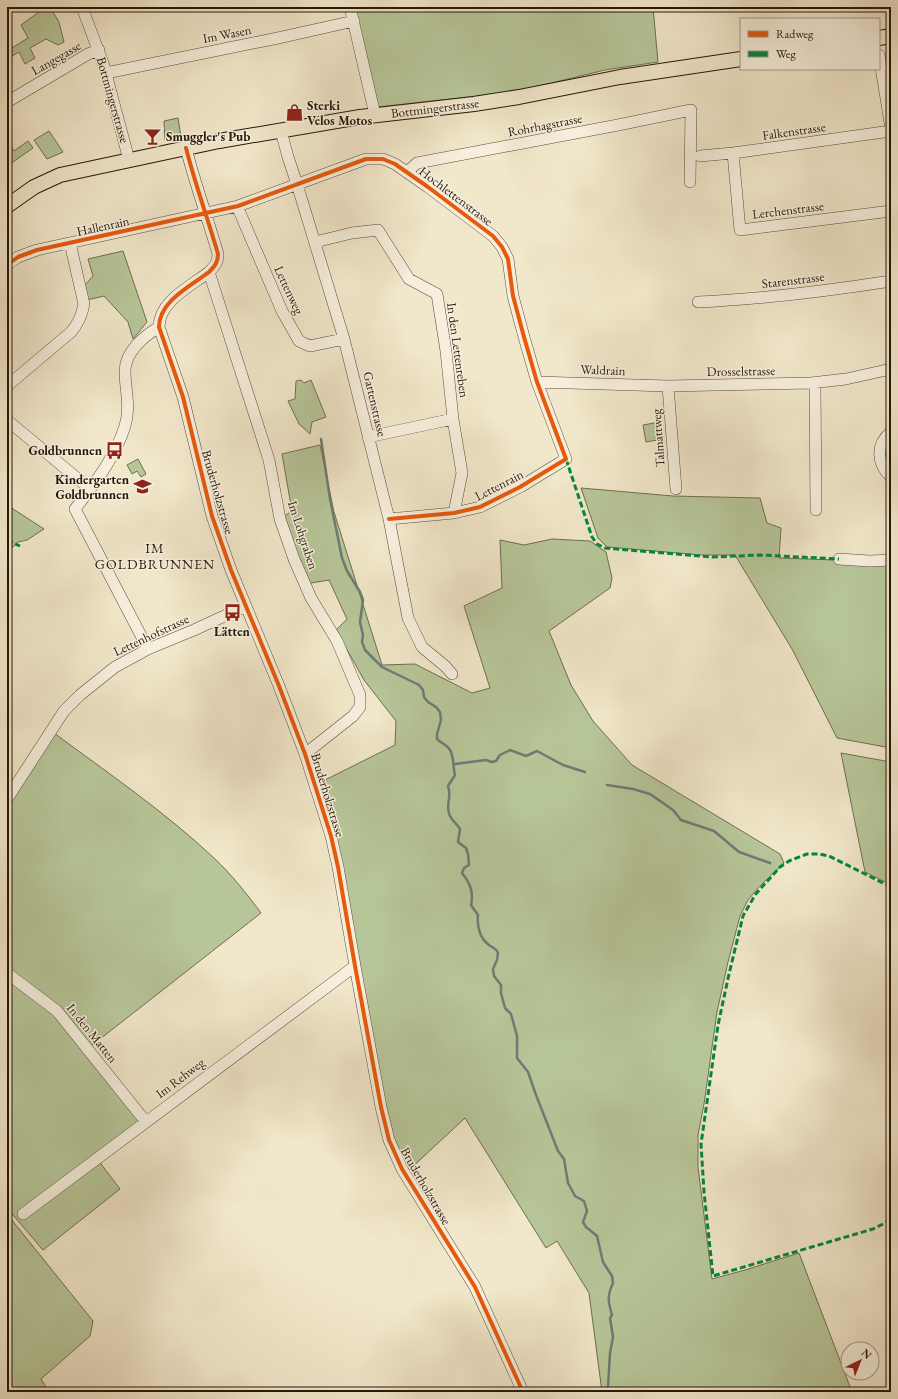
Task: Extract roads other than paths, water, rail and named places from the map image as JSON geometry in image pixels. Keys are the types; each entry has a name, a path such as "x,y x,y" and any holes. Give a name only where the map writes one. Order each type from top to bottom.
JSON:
{"main road":[{"path":"880,38 891,36"},
{"name":"Bottmingerstrasse","path":"130,160 186,148 375,115 474,104 519,97 620,77 740,59"},
{"path":"7,206 34,187 60,175 130,160"}],"street":[{"name":"Bottmingerstrasse","path":"82,7 99,50 130,160"},
{"path":"350,7 375,115"},
{"name":"Im Wasen","path":"106,73 354,21"},
{"name":"Langegasse","path":"7,102 88,54 99,50"},
{"path":"880,61 891,130"},
{"name":"Rohrhagstrasse","path":"407,172 417,163 691,110 690,182"},
{"name":"Falkenstrasse","path":"700,156 733,153 891,130"},
{"name":"Gartenstrasse","path":"281,131 344,339 389,519 408,618 422,647 445,666 452,674"},
{"path":"148,649 75,510 108,465 126,424 128,405 125,372 128,358 145,337 159,327 159,320 168,305 209,272 216,263 218,254 186,148"},
{"name":"Lerchenstrasse","path":"733,153 740,230 891,211"},
{"name":"Hochlettenstrasse","path":"206,214 237,206 366,159 376,158 389,161 407,172 493,236 502,247 508,259 513,296 538,382 566,459"},
{"name":"Lettenweg","path":"237,206 282,311 299,341 310,346 344,339"},
{"name":"Hallenrain","path":"7,266 18,257 26,254 206,214"},
{"name":"In den Lettenreben","path":"315,242 352,233 378,230 409,279 437,294 446,351 453,419 462,474 454,513"},
{"path":"7,386 71,332 77,325 82,314 84,304 70,243"},
{"name":"Im Lohgraben","path":"209,272 268,454 280,519 311,598 337,641 360,695 360,707 353,716 305,754"},
{"name":"Starenstrasse","path":"698,302 811,293 891,281"},
{"name":"Bruderholzstrasse","path":"159,327 183,397 212,516 305,754 329,829 338,867 354,966 381,1107 389,1140 402,1169 475,1287 523,1392"},
{"name":"Drosselstrasse","path":"668,386 815,383 846,379 891,369"},
{"name":"Waldrain","path":"538,382 668,386"},
{"path":"815,383 816,510"},
{"name":"Talmattweg","path":"668,386 676,489"},
{"path":"368,437 453,419"},
{"path":"7,420 90,489"},
{"path":"891,432 881,444 880,454 883,468 891,477"},
{"name":"Lettenrain","path":"389,519 454,513 480,507 520,487 566,459"},
{"path":"839,559 891,560"},
{"name":"Lettenhofstrasse","path":"7,799 64,711 80,694 115,667 148,649 246,606"},
{"name":"Im Rehweg","path":"24,1214 354,966"},
{"name":"In den Matten","path":"7,973 57,1011 146,1122"}],"waterway":[{"path":"321,439 330,499 342,558 347,571 360,592 363,600 360,622 363,635 362,642 365,650 382,667 419,685 423,690 424,697 440,712 441,720 437,739 450,750 455,775 448,786 448,809 451,817 460,829 458,842 466,848 468,854 469,865 464,868 462,873 471,888 471,905 478,915 478,927 481,935 483,939 498,953 493,969 494,976 501,985 501,993 505,1008 511,1014 517,1036 517,1058 528,1072 558,1151 564,1159 568,1183 575,1196 584,1201 587,1211 583,1222 586,1227 597,1236 603,1262 612,1276 613,1283 609,1299 612,1315 610,1318 613,1337 610,1353 608,1387 604,1392"},
{"path":"455,764 486,760 492,762 496,761 500,755 510,750 526,756 537,751 563,765 585,772"},
{"path":"607,785 633,789 650,794 673,810 681,820 714,831 739,852 770,863"}],"place":[{"name":"Sterki Velos Motos","path":"294,112"},
{"name":"Smuggler's Pub","path":"153,136"},
{"name":"Goldbrunnen","path":"115,450"},
{"name":"Kindergarten Goldbrunnen","path":"142,486"},
{"name":"Lätten","path":"232,612"}],"district":[{"name":"IM GOLDBRUNNEN","path":"155,556"}]}
